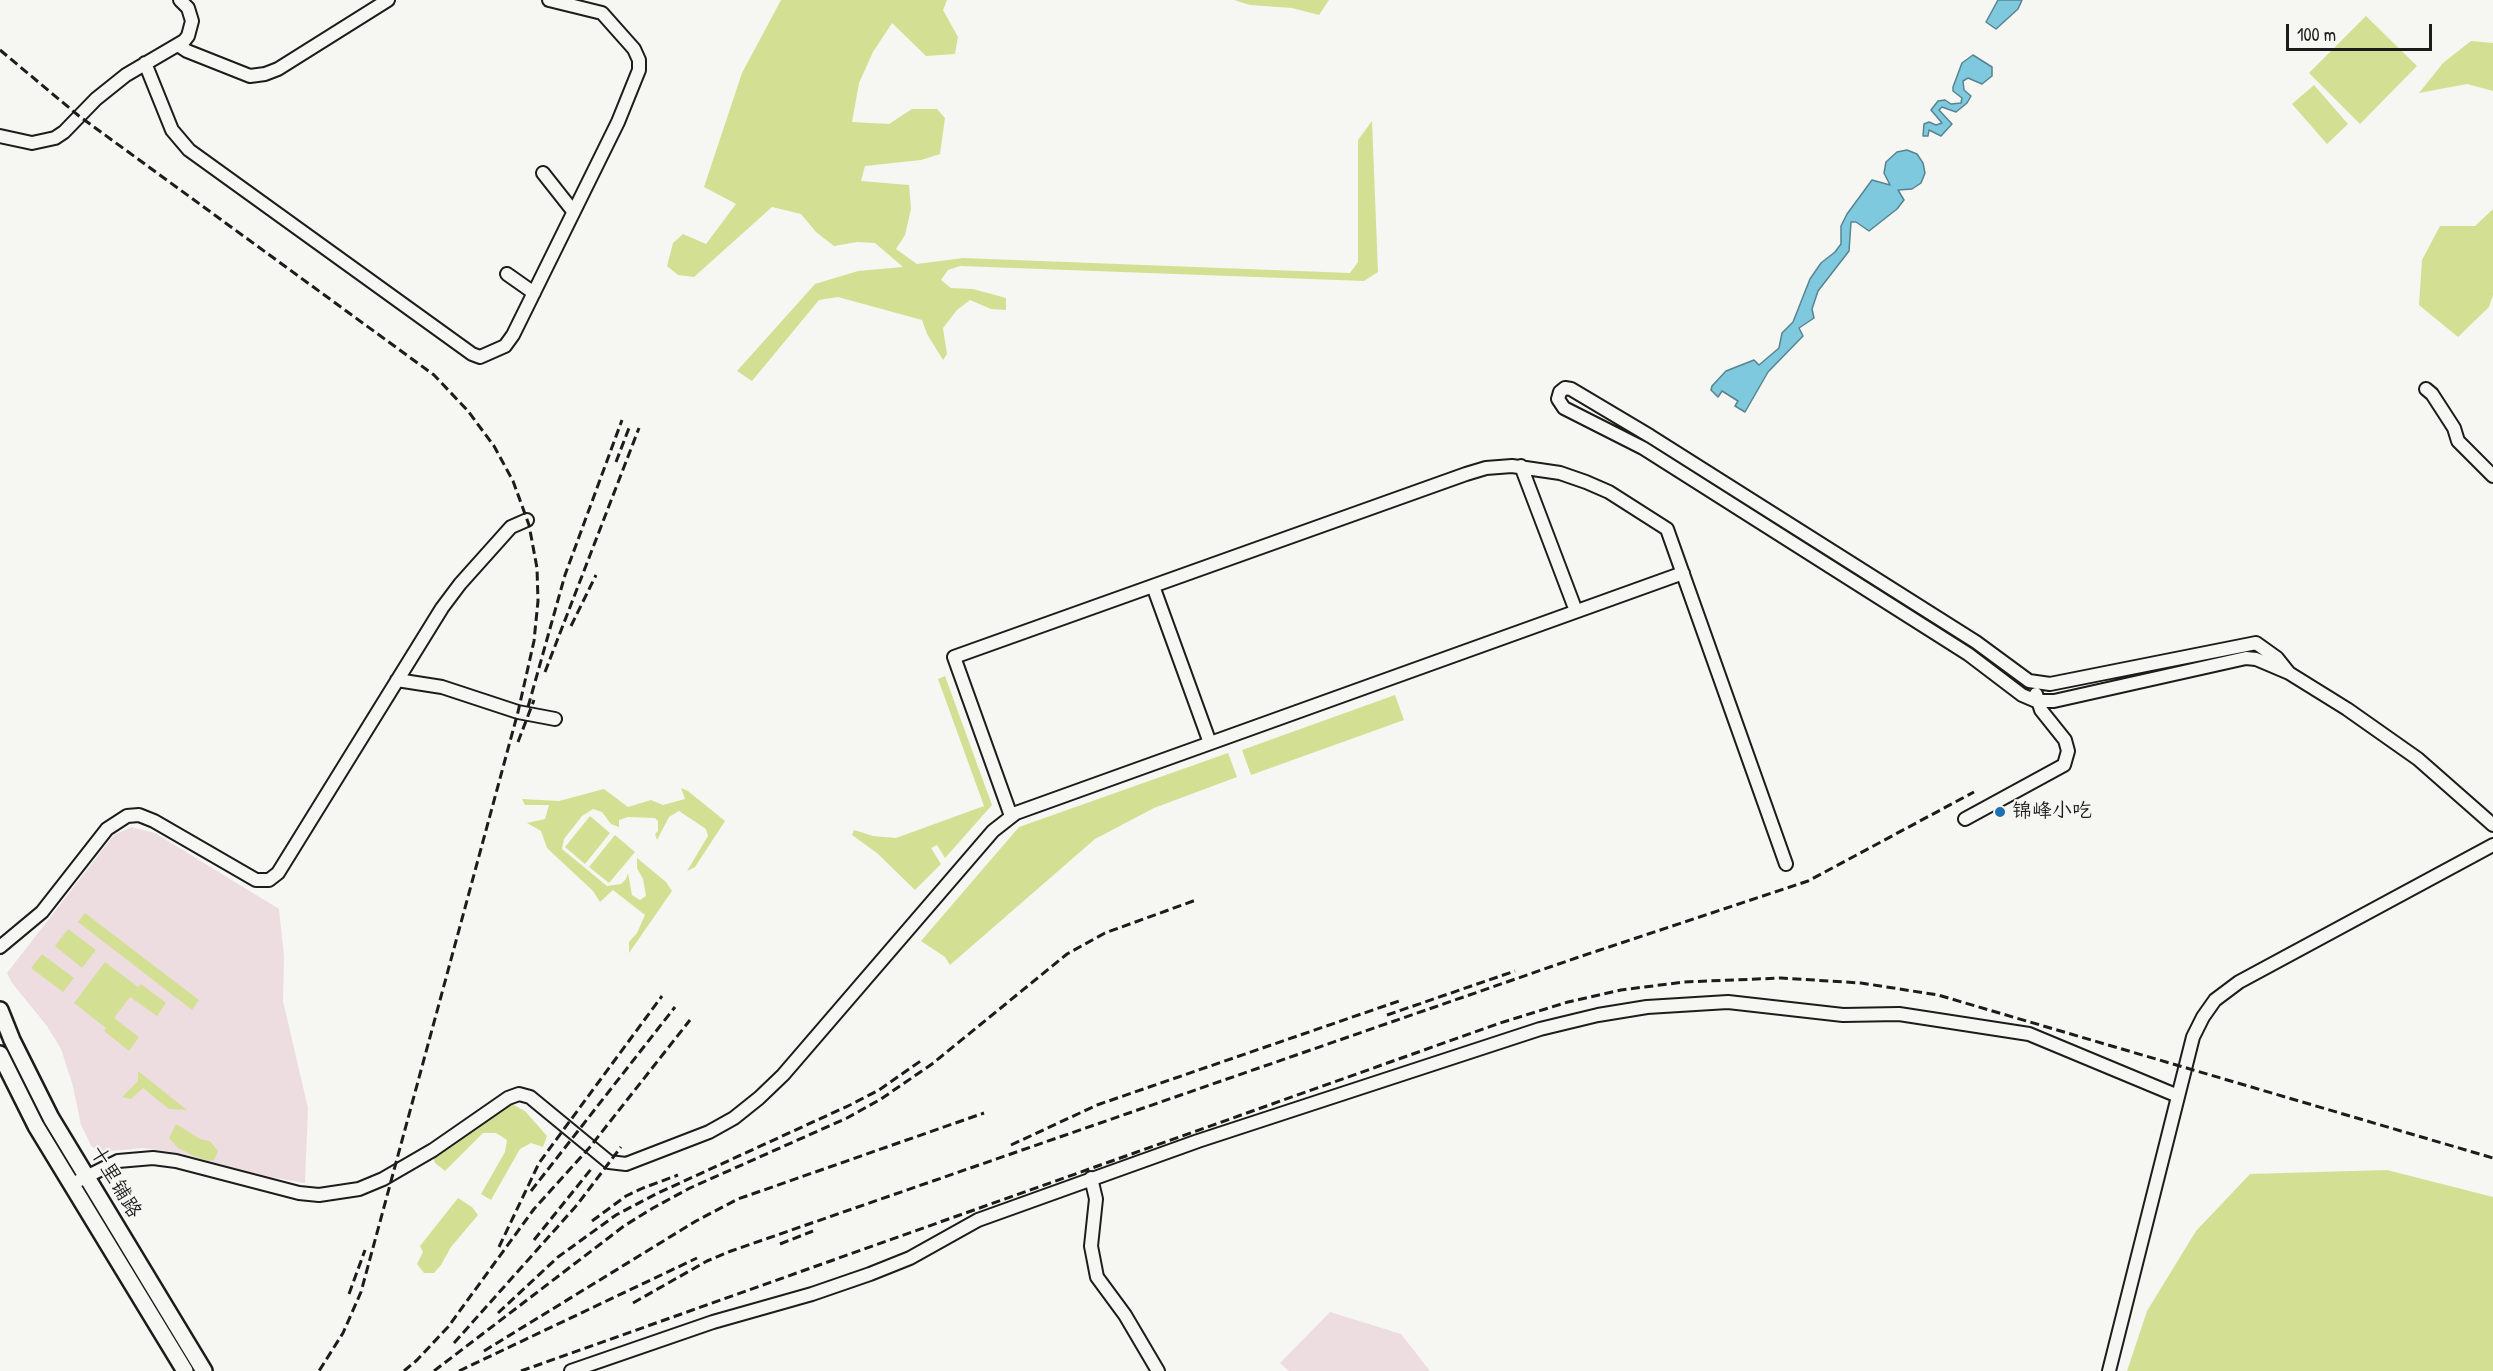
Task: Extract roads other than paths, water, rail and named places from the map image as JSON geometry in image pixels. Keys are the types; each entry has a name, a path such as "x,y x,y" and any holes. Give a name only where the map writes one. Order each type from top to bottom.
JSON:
{"main road":[{"name":"十里铺路","path":"0,1010 12,1040 51,1118 204,1371"},
{"name":"十里铺路","path":"0,1054 36,1126 185,1371"}],"street":[{"path":"0,136 32,143 55,138 71,126 96,99 145,63 188,36 192,21 188,8 180,0"},
{"path":"177,45 250,76 265,74 278,69 388,0"},
{"path":"145,63 171,130 189,150 472,354 480,357 505,346 513,336 618,122 639,70 639,60 634,49 602,13 549,0"},
{"path":"543,173 573,212"},
{"path":"507,274 534,293"},
{"path":"1965,819 2064,765 2068,752 2065,740 2038,706 1968,654 1643,448 1564,408 1558,399 1564,388 1571,389 1650,436 1976,642 2030,681 2050,684 2256,643 2277,658 2289,673"},
{"path":"2426,389 2432,394 2454,428 2458,441 2493,476"},
{"path":"1521,466 1576,611"},
{"path":"1011,816 954,657 1466,474 1486,468 1521,466 1560,473 1586,482 1609,492 1667,529 1786,864"},
{"path":"0,947 42,912 107,829 127,816 139,815 154,821 256,880 269,880 278,873 442,608 460,584 511,527 527,520"},
{"path":"72,1184 118,1161 153,1158 176,1161 299,1194 340,1193 359,1189 382,1179 433,1150 508,1098 519,1094 530,1097 609,1162 626,1164 710,1132 734,1118 759,1098 783,1075 993,831 1011,816 1027,808 1683,573"},
{"path":"1153,586 1210,743"},
{"path":"2038,706 2246,658 2270,663 2347,709 2418,759 2493,826 2490,833 2493,844 2239,982 2215,1000 2203,1017 2193,1037 2109,1371"},
{"path":"397,681 442,687 518,712 555,719"},
{"path":"2038,706 2035,689 2039,682"},
{"path":"571,1371 713,1322 812,1294 870,1274 910,1258 978,1220 1090,1178 1540,1029 1598,1015 1694,1003 1728,1002 1843,1015 1899,1014 2029,1035 2178,1096"},
{"path":"1090,1178 1096,1199 1091,1246 1097,1277 1125,1316 1158,1371"}],"water":[{"path":"1998,0 2022,0 2018,9 1996,29 1986,22"},
{"path":"1973,55 1992,67 1992,76 1982,84 1968,78 1963,81 1964,90 1971,96 1967,103 1956,112 1942,107 1939,110 1952,124 1941,136 1929,130 1928,136 1923,136 1924,124 1942,123 1931,110 1938,101 1945,100 1951,104 1961,103 1962,98 1953,91 1953,87 1962,63"},
{"path":"1907,150 1917,154 1923,163 1925,173 1921,183 1912,189 1898,190 1904,200 1897,209 1869,231 1856,222 1851,222 1849,251 1818,291 1812,309 1814,318 1799,328 1803,336 1768,372 1745,412 1735,406 1738,401 1722,391 1718,397 1711,390 1712,386 1726,371 1754,360 1759,365 1779,348 1782,333 1793,322 1810,279 1821,263 1841,244 1841,226 1847,214 1872,180 1890,185 1884,173 1886,162 1897,152"}],"railway":[{"path":"0,50 79,116 434,375 468,411 494,446 513,481 529,525 537,568 538,601 534,641 518,712 361,1292 343,1333 319,1371"},
{"path":"528,707 565,575 622,420"},
{"path":"616,462 629,428"},
{"path":"545,672 639,428"},
{"path":"571,626 596,575"},
{"path":"518,742 534,700"},
{"path":"633,1303 707,1261 731,1251 1576,958 1808,881 1974,792"},
{"path":"434,1371 624,1226 653,1208 690,1188 847,1118 881,1099 932,1064 1067,954 1105,933 1196,900"},
{"path":"1387,1015 1515,971"},
{"path":"521,1371 1500,1023 1568,1002 1621,990 1684,982 1781,978 1861,983 1938,995 2493,1158"},
{"path":"499,1247 539,1163 662,996"},
{"path":"1011,1145 1097,1105 1399,1001"},
{"path":"531,1191 675,1007"},
{"path":"404,1371 448,1327 534,1209 590,1147 690,1020"},
{"path":"498,1313 558,1257 616,1215 656,1194 850,1105 879,1090 922,1060"},
{"path":"484,1351 696,1221 738,1199 984,1113"},
{"path":"454,1343 577,1205 621,1147"},
{"path":"534,1240 592,1168"},
{"path":"592,1221 626,1196 678,1175"},
{"path":"780,1244 813,1231"},
{"path":"349,1294 365,1250"},
{"path":"459,1371 697,1258"}],"place":[{"name":"锦峰小吃","path":"2000,812"}]}
